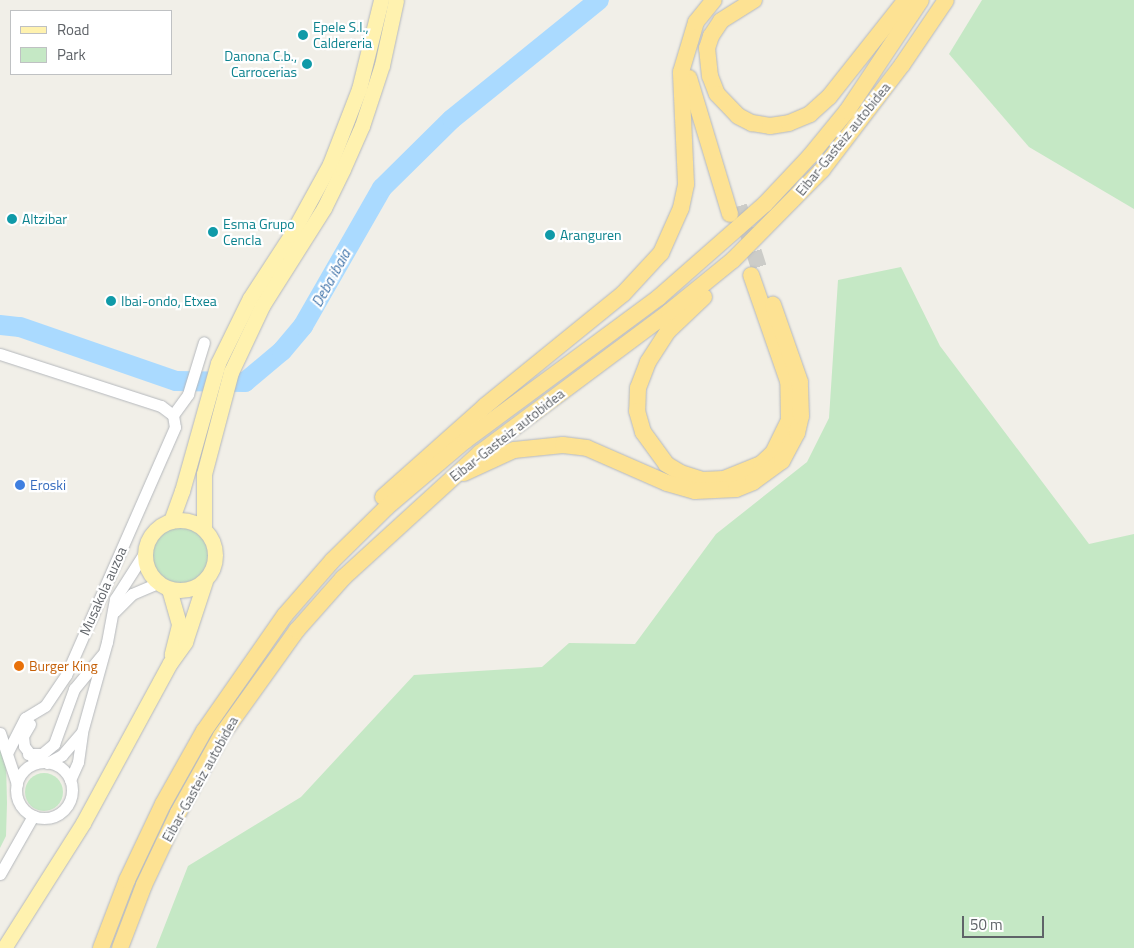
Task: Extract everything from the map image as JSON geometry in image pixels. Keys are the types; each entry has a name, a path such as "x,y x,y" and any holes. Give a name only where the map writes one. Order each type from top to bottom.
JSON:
{"highway":[{"path":"285,616 310,576 390,490 485,406 623,294 661,253 681,208 686,184 681,82 686,50 696,22 714,0"},
{"path":"686,50 690,87 735,210 701,75 707,48 721,21 754,0"},
{"path":"707,48 710,76 726,105 752,123 789,123 810,114 829,97 906,0"},
{"name":"Eibar-Gasteiz autobidea","path":"101,948 127,880 163,804 209,723 285,616 332,561 387,507 466,440 658,298 765,204 847,111 921,0"},
{"name":"Eibar-Gasteiz autobidea","path":"120,948 144,885 178,813 221,736 254,687 297,630 343,578 480,453 669,312 733,260 822,170 861,121 946,0"},
{"path":"451,479 514,450 555,445 586,448 667,483 695,491 736,489 770,472 782,461 797,433 801,398 796,367 755,271 788,381 789,420 772,453 761,464 743,474 703,480 682,473 654,450 643,432 637,411 638,388 648,362 668,331 734,271 777,217"}],"main road":[{"path":"170,662 179,625 164,586 148,569 145,552 153,533 170,521 250,298 291,235 330,164 359,89 381,0"},
{"path":"233,347 343,169 379,73 396,0"},
{"path":"204,529 204,474 213,405"},
{"path":"4,948 83,823 170,662 185,642 205,581 216,557 211,538 204,529 194,523 170,521"},
{"path":"164,586 182,591 205,581"}],"street":[{"name":"Musakola auzoa","path":"17,784 3,742 25,718 45,706 66,675 175,427 173,415 188,394 203,346"},
{"path":"0,354 161,406 173,415"},
{"name":"Musakola auzoa","path":"70,780 78,762 82,732 114,612 115,599 145,552"},
{"name":"Musakola auzoa","path":"114,612 132,594 164,586"},
{"path":"28,754 42,754 54,744 74,690 104,652"},
{"path":"45,706 43,712 26,728 24,746 28,754 43,763 62,769 70,780 72,792 66,808 52,817 33,816 18,800 17,784 25,770 43,763 62,755 82,732"},
{"path":"0,874 33,816"}],"green space":[{"path":"982,0 1134,0 1134,209 1029,147 949,54"},
{"path":"901,267 940,346 1089,544 1134,534 1134,948 156,948 188,866 301,797 414,675 542,667 569,643 635,644 716,534 807,462 829,418 838,280"},
{"path":"174,526 186,526 197,531 205,539 210,550 208,568 197,581 186,586 174,586 163,581 155,573 150,562 150,550 155,539 163,531"},
{"path":"0,744 6,763 7,803 6,836 0,848"},
{"path":"44,773 57,779 63,792 57,805 44,811 31,805 25,792 31,779"}],"waterway":[{"name":"Deba ibaia","path":"0,325 20,327 176,381 245,382 282,351 303,326 382,188 452,119 599,0"}],"tunnel":[{"path":"739,206 759,268"}],"place":[{"name":"Epele S.l., Caldereria","path":"303,35"},
{"name":"Danona C.b., Carrocerias","path":"307,64"},
{"name":"Altzibar","path":"12,219"},
{"name":"Esma Grupo Cencla","path":"213,232"},
{"name":"Aranguren","path":"550,235"},
{"name":"Ibai-ondo, Etxea","path":"111,301"},
{"name":"Eroski","path":"20,485"},
{"name":"Burger King","path":"19,666"}]}
